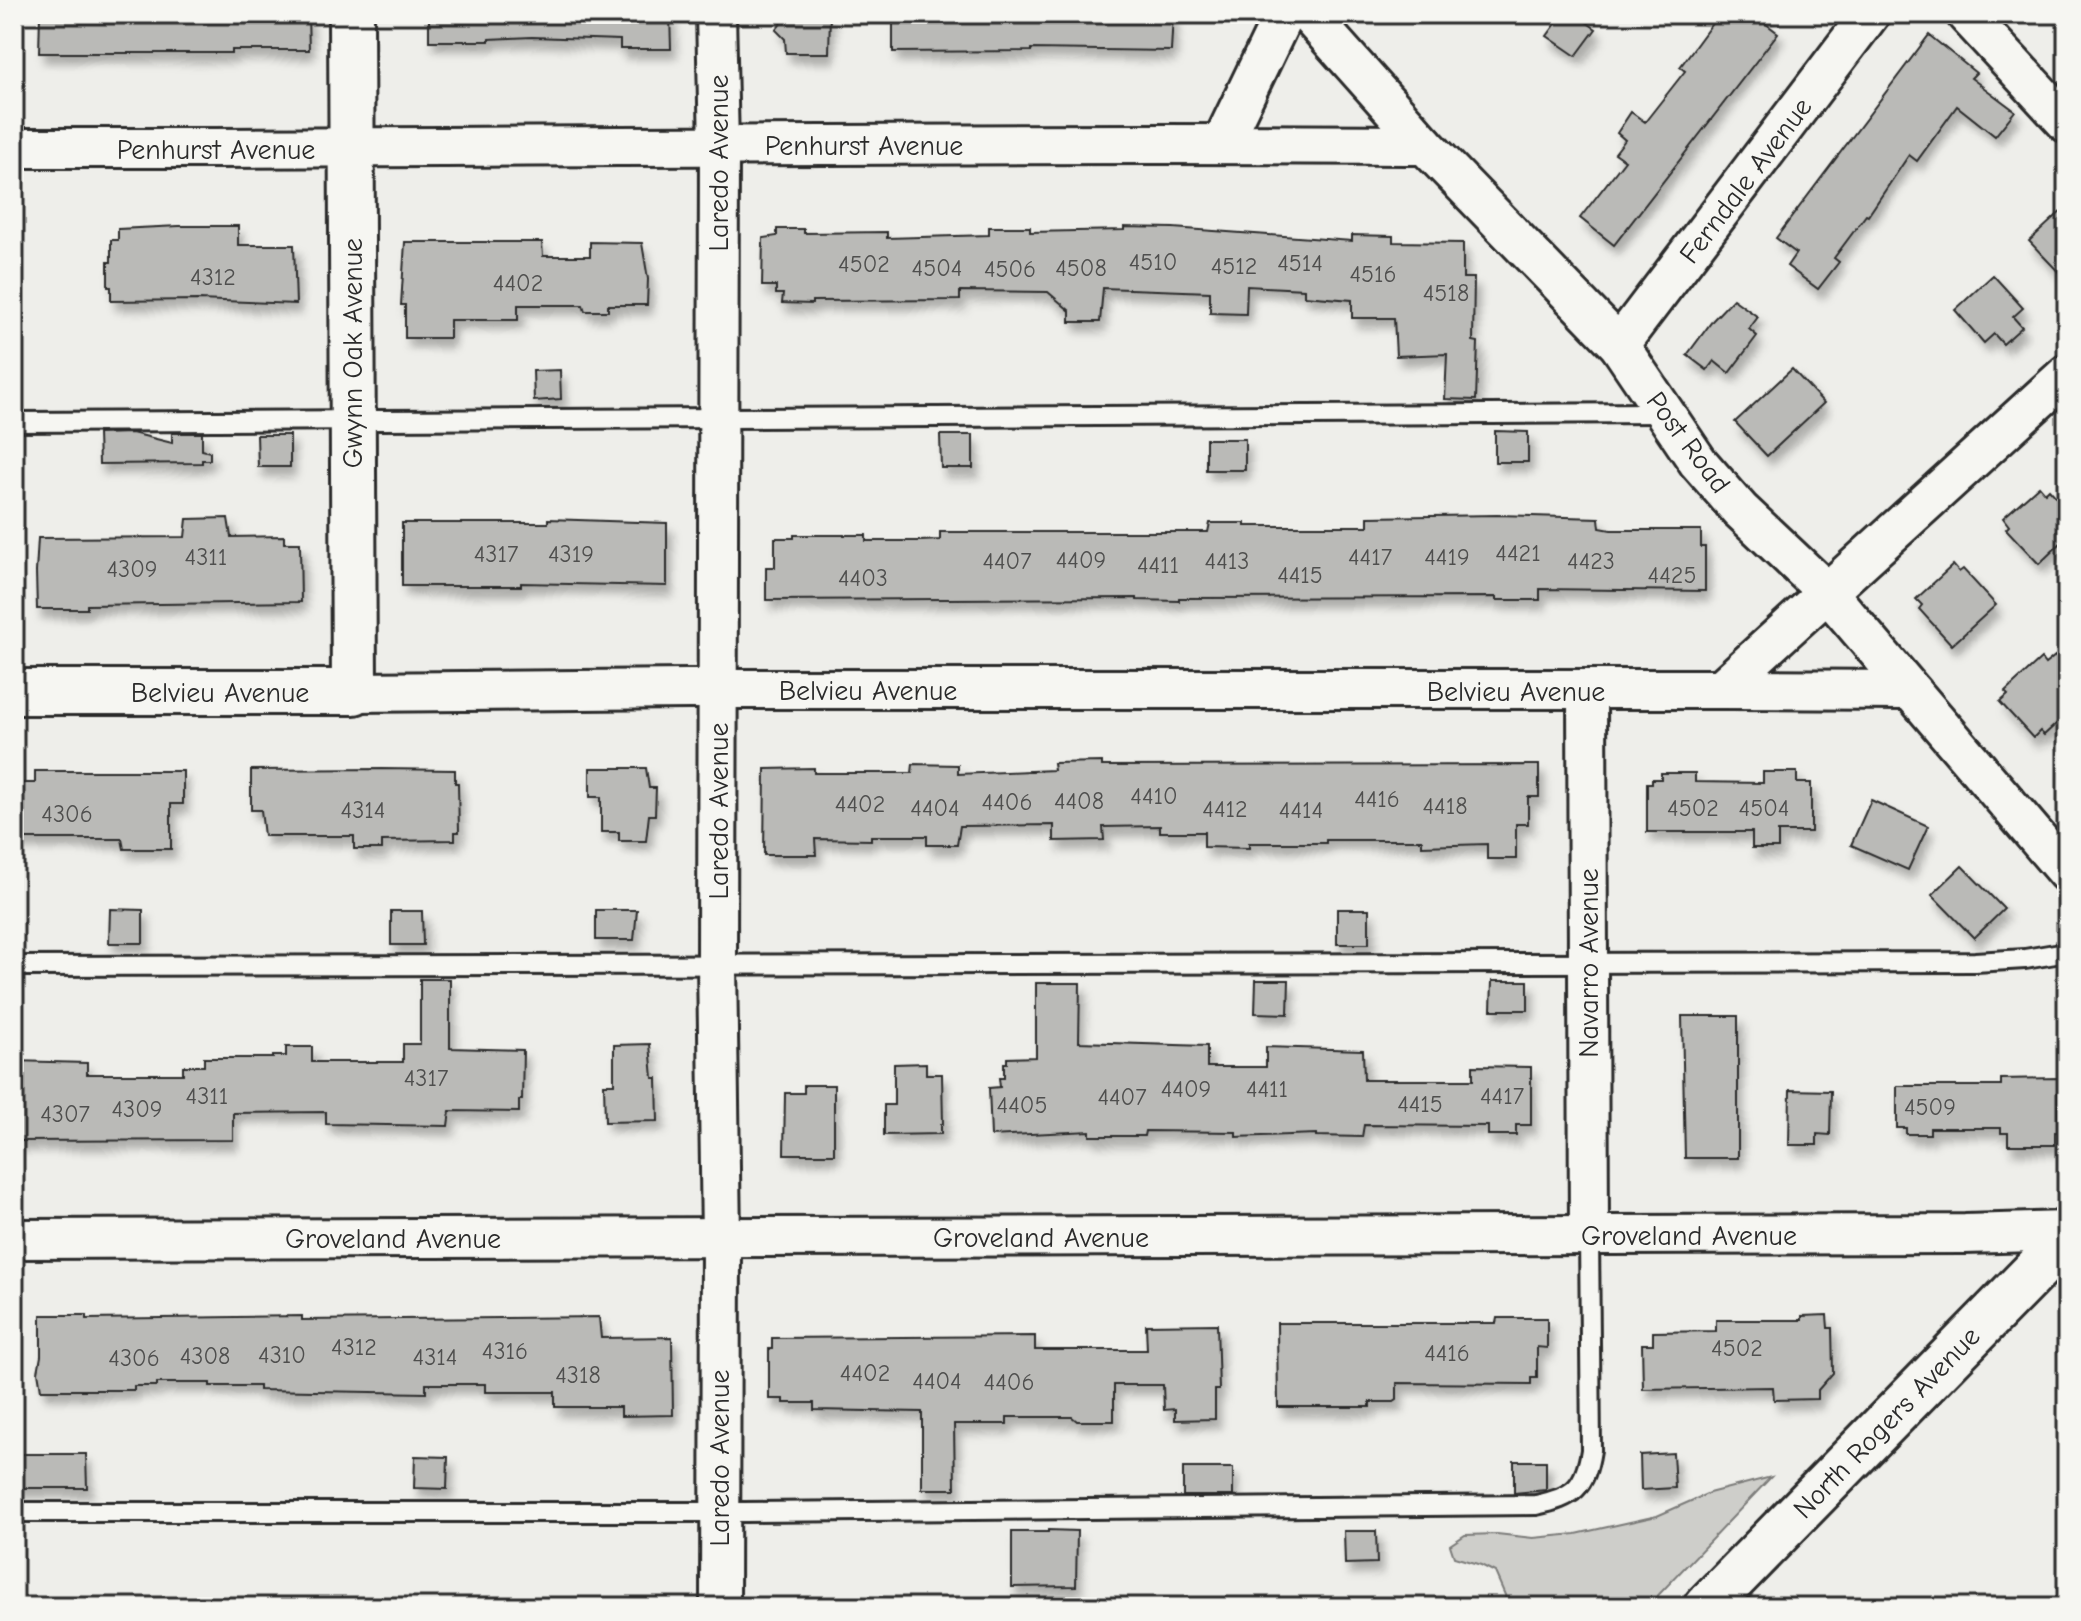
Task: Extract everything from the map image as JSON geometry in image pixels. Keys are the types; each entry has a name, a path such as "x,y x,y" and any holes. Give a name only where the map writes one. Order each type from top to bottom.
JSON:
{"street":[{"name":"Gwynn Oak Avenue","path":"351,14 354,692"},
{"name":"Laredo Avenue","path":"716,14 719,146 717,963 721,1237 720,1607"},
{"path":"1222,143 1284,14"},
{"name":"Post Road","path":"1308,14 1425,145 1619,345 1698,462 1740,510 1827,592 2067,873"},
{"name":"Ferndale Avenue","path":"1619,345 1870,14"},
{"path":"1966,14 2067,123"},
{"name":"Penhurst Avenue","path":"14,148 1222,143 1425,145"},
{"path":"1721,689 2067,374"},
{"name":"Belvieu Avenue","path":"14,692 1909,690"},
{"name":"Navarro Avenue","path":"1587,691 1589,1235"},
{"name":"Groveland Avenue","path":"14,1239 1965,1234 2067,1231"},
{"name":"North Rogers Avenue","path":"1706,1607 2067,1238"}],"lane":[{"path":"14,422 1665,413"},
{"path":"14,966 1975,962 2025,959 2067,952"},
{"path":"14,1512 719,1512 1536,1505 1559,1500 1576,1490 1587,1474 1591,1450 1589,1235"}],"shaded area":[{"path":"1771,1477 1647,1607 1506,1607 1505,1595 1495,1572 1454,1557 1450,1545 1465,1535 1497,1534 1533,1538 1576,1534 1657,1516 1709,1493"}],"building":[{"path":"40,14 308,14 309,50 39,53"},
{"path":"429,14 670,14 671,49 620,49 620,40 532,37 429,41"},
{"path":"788,14 830,14 829,53 786,53 785,39 776,30"},
{"path":"893,14 1173,14 1171,51 1031,49 893,52"},
{"path":"1563,14 1575,14 1596,29 1576,56 1547,36"},
{"path":"1719,14 1753,14 1778,33 1614,245 1580,218 1625,160 1615,153 1625,140 1617,133 1631,112 1645,122 1685,71 1680,67"},
{"path":"1929,35 1976,73 1971,78 2015,111 1995,136 1957,106 1917,161 1909,155 1868,216 1834,258 1839,262 1818,289 1787,266 1796,253 1776,238"},
{"path":"2067,206 2067,281 2029,241"},
{"path":"238,226 238,245 294,245 296,304 198,300 111,301 108,262 111,262 111,240 118,240 118,229"},
{"path":"989,227 1030,227 1030,232 1173,228 1352,241 1352,235 1393,236 1393,242 1463,243 1463,278 1474,278 1473,341 1478,342 1476,400 1445,399 1447,354 1396,356 1394,318 1352,318 1352,300 1304,296 1304,289 1247,286 1246,314 1210,313 1210,292 1103,288 1100,322 1070,322 1070,311 1048,292 960,291 960,300 812,301 812,304 782,303 783,294 776,294 776,286 762,286 763,238 777,236 777,229 804,229 804,233 887,232 887,238 989,235"},
{"path":"405,242 542,242 543,256 590,256 590,242 642,243 648,279 647,305 608,305 608,311 585,311 583,305 518,305 518,320 450,320 450,338 405,338 405,305 401,305"},
{"path":"1993,275 2023,308 2013,317 2022,327 2003,344 1994,334 1984,343 1955,310"},
{"path":"1733,299 1758,317 1749,329 1757,336 1729,373 1714,361 1707,370 1687,355"},
{"path":"1792,369 1824,403 1767,456 1735,422"},
{"path":"560,370 561,399 534,401 533,371"},
{"path":"1495,431 1528,432 1528,462 1495,462"},
{"path":"132,433 172,443 172,433 202,433 202,450 210,452 210,460 202,460 202,463 99,464 98,434"},
{"path":"257,435 290,435 290,467 258,467"},
{"path":"940,435 973,435 973,468 941,468"},
{"path":"1206,439 1245,439 1245,470 1206,470"},
{"path":"2039,486 2045,493 2049,489 2067,509 2067,537 2039,564 2006,529 2009,526 2003,518"},
{"path":"1497,515 1599,518 1600,528 1611,530 1701,530 1701,547 1705,547 1705,591 1540,589 1540,600 1496,600 1496,597 1179,598 1179,601 1137,598 766,600 766,567 775,567 775,538 794,538 794,535 866,535 866,541 920,541 940,540 940,532 1208,532 1210,523 1368,526 1368,517"},
{"path":"228,518 231,537 284,536 284,543 300,543 301,602 87,605 87,609 37,609 38,538 185,537 187,519"},
{"path":"548,519 667,523 667,586 521,583 521,586 402,586 402,523 548,523"},
{"path":"1953,565 1959,572 1963,569 1996,605 1952,645 1919,609 1922,605 1916,599"},
{"path":"2055,656 2067,670 2067,714 2044,735 2040,731 2033,738 2000,702 2008,695 2005,692 2041,659 2045,664"},
{"path":"1102,762 1102,766 1539,765 1539,797 1528,797 1528,824 1516,824 1516,859 1487,859 1487,844 1422,846 1422,840 1326,840 1326,843 1249,843 1249,848 1204,847 1204,832 1160,832 1160,826 1103,827 1104,840 1054,841 1054,825 960,826 957,845 927,845 927,836 871,836 871,840 815,839 816,855 764,855 765,769 814,768 814,773 912,773 913,764 958,765 958,774 1054,770 1053,763"},
{"path":"590,768 646,768 649,788 656,788 655,815 649,815 646,841 619,841 619,832 601,832 601,797 590,797"},
{"path":"251,770 455,770 459,832 455,832 455,840 382,841 382,849 354,849 354,836 264,836 261,810 251,810"},
{"path":"35,771 183,771 183,804 171,804 171,849 124,849 122,839 14,839 14,783 35,783"},
{"path":"1763,772 1797,772 1797,783 1811,783 1811,832 1778,832 1778,848 1752,848 1752,832 1647,832 1647,783 1652,783 1652,779 1661,779 1661,773 1695,773 1695,782 1763,783"},
{"path":"1871,800 1928,826 1908,870 1851,845"},
{"path":"1962,866 2004,909 1974,938 1932,895"},
{"path":"110,909 143,910 143,943 109,943"},
{"path":"1337,909 1369,909 1369,944 1337,944"},
{"path":"596,910 637,910 634,940 596,940"},
{"path":"391,911 422,911 423,945 391,945"},
{"path":"420,979 450,979 450,1048 523,1050 519,1112 450,1111 448,1126 326,1124 326,1112 233,1113 233,1140 14,1141 14,1061 87,1063 87,1074 183,1074 183,1066 204,1066 204,1058 273,1058 286,1056 286,1047 312,1047 312,1062 403,1062 403,1044 420,1044"},
{"path":"1256,980 1289,980 1288,1014 1255,1013"},
{"path":"1492,981 1528,981 1528,1010 1491,1010"},
{"path":"1036,983 1080,983 1079,1042 1207,1046 1207,1067 1266,1067 1266,1047 1363,1050 1364,1080 1473,1080 1473,1066 1531,1067 1531,1125 1516,1125 1516,1135 1488,1135 1488,1126 1364,1125 1362,1137 1316,1134 1236,1137 1236,1132 1145,1131 1144,1136 1090,1136 1090,1131 991,1136 989,1088 1000,1087 999,1078 1004,1078 1007,1058 1036,1057"},
{"path":"1682,1016 1738,1016 1738,1158 1685,1158"},
{"path":"650,1044 653,1078 657,1078 658,1121 605,1122 604,1084 614,1084 614,1045"},
{"path":"926,1063 926,1074 942,1074 941,1134 884,1135 884,1105 894,1105 894,1064"},
{"path":"2058,1078 2058,1132 2055,1132 2055,1145 2008,1145 2008,1133 2001,1133 2001,1128 1930,1128 1930,1134 1906,1134 1906,1128 1897,1128 1897,1086 2001,1086 2001,1079"},
{"path":"804,1085 834,1085 834,1154 784,1154 785,1093 804,1093"},
{"path":"1790,1090 1831,1091 1830,1135 1817,1134 1817,1145 1789,1145"},
{"path":"41,1315 87,1315 87,1319 302,1316 302,1320 599,1317 601,1338 672,1337 673,1415 621,1416 621,1407 555,1407 555,1392 485,1392 485,1384 426,1384 426,1393 259,1390 259,1386 210,1386 210,1383 157,1383 157,1386 134,1386 134,1390 41,1390 38,1372"},
{"path":"1827,1315 1828,1328 1832,1328 1833,1373 1818,1390 1818,1399 1774,1400 1773,1387 1643,1389 1642,1344 1653,1344 1653,1332 1716,1331 1716,1320 1802,1320 1802,1316"},
{"path":"1497,1318 1547,1318 1547,1348 1537,1347 1537,1378 1531,1378 1531,1384 1397,1383 1397,1400 1370,1402 1370,1407 1278,1407 1277,1323 1496,1323"},
{"path":"1217,1324 1219,1390 1215,1390 1215,1419 1175,1420 1175,1409 1164,1410 1163,1385 1114,1385 1114,1421 1077,1421 1072,1417 1007,1417 1007,1424 954,1424 955,1489 922,1489 922,1412 814,1410 814,1403 784,1403 784,1399 769,1399 769,1349 772,1349 772,1338 1035,1336 1035,1350 1147,1350 1146,1325"},
{"path":"1673,1453 1675,1488 1641,1490 1640,1455"},
{"path":"14,1454 86,1454 87,1488 14,1488"},
{"path":"415,1456 448,1457 447,1489 414,1488"},
{"path":"1514,1461 1546,1461 1546,1490 1514,1493"},
{"path":"1183,1468 1233,1468 1233,1496 1183,1496"},
{"path":"1077,1531 1076,1586 1012,1587 1012,1532"},
{"path":"1344,1531 1376,1531 1377,1563 1345,1564"}]}
